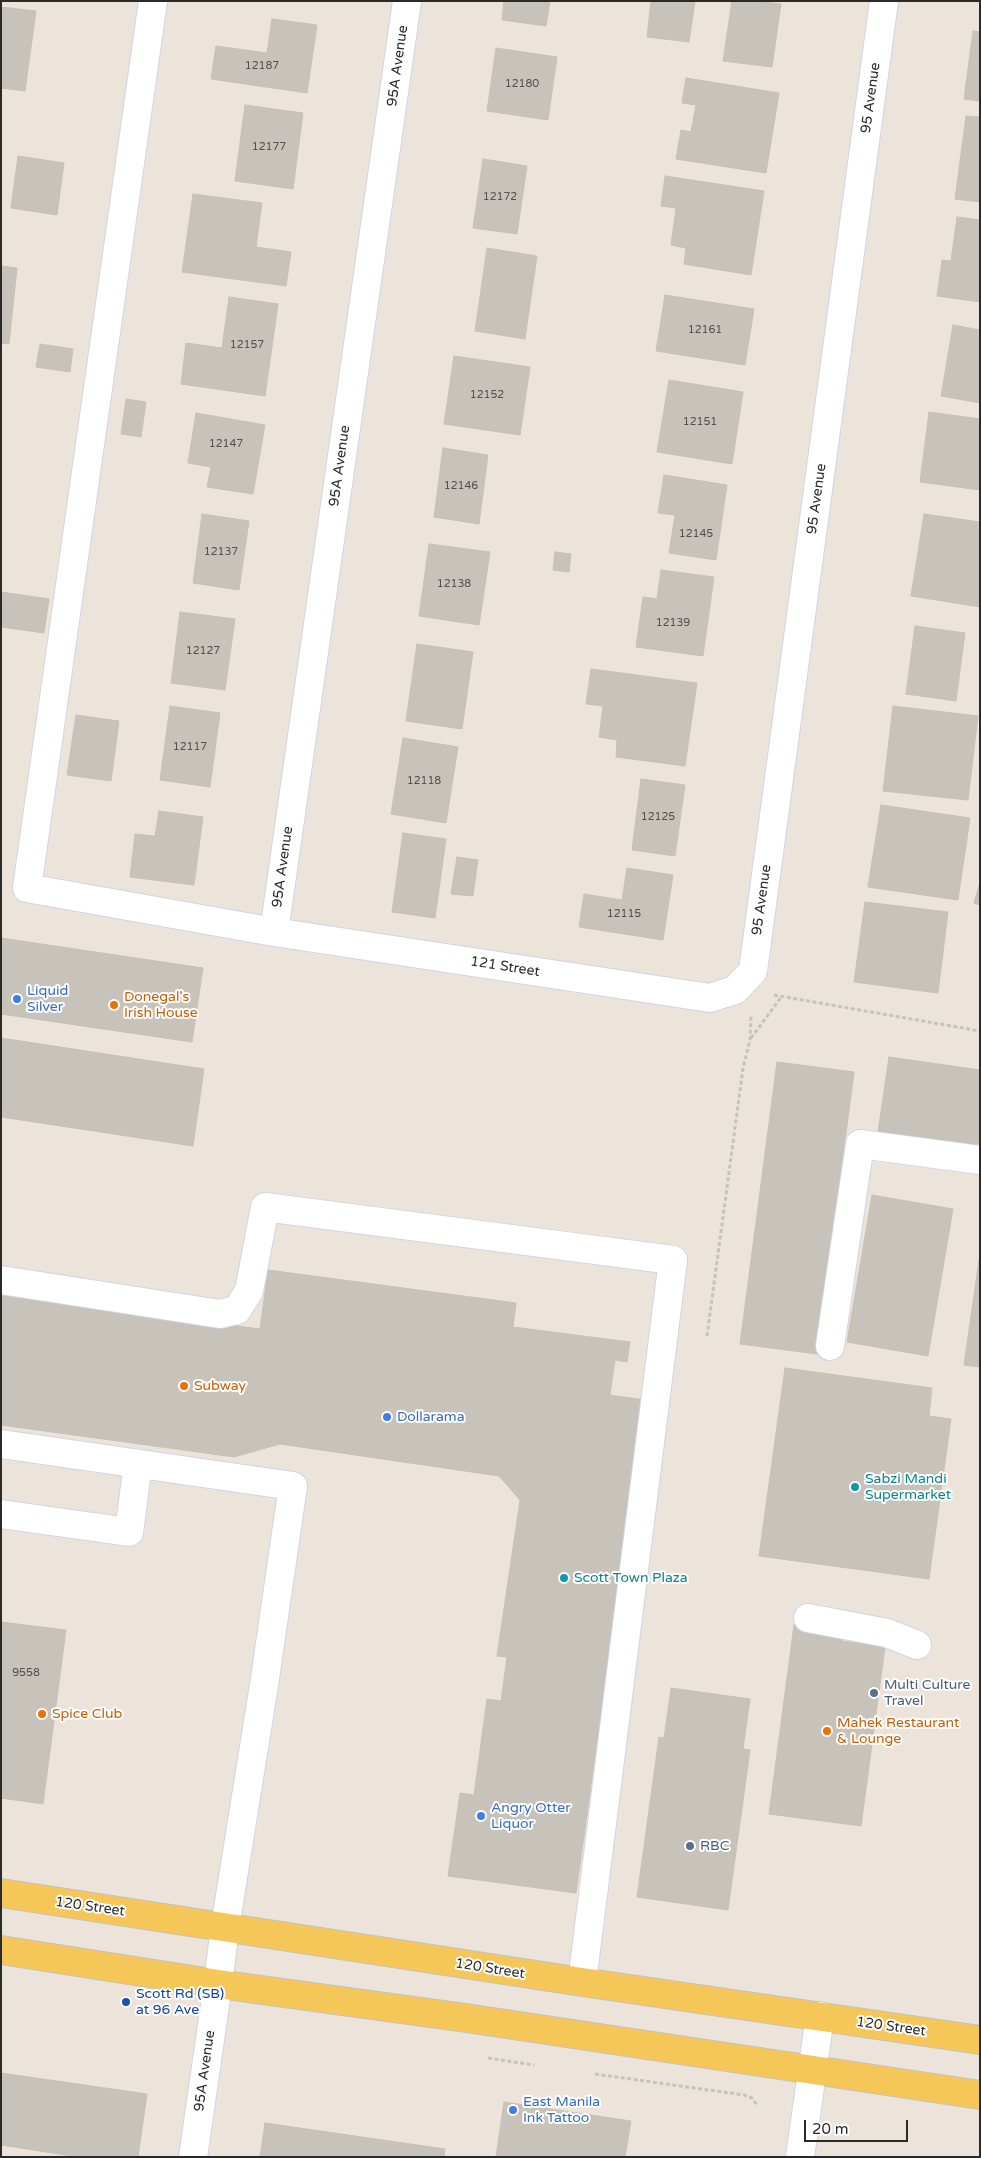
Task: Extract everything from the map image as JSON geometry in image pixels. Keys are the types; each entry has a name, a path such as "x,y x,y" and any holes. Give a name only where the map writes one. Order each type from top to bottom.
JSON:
{"main road":[{"name":"120 Street","path":"1,1893 582,1982 980,2040"},
{"path":"1,1950 218,1984 466,2018 980,2095"}],"street":[{"name":"121 Street","path":"153,1 28,888 274,932 710,998 741,999"},
{"name":"95A Avenue","path":"274,932 407,1"},
{"name":"95 Avenue","path":"741,999 753,971 884,1"},
{"path":"830,1346 860,1144 980,1160"},
{"path":"1,1280 220,1314 237,1310 249,1291 265,1207 673,1260 582,1982"},
{"path":"1,1444 138,1464 129,1532 1,1514"},
{"name":"95A Avenue","path":"138,1464 293,1486 264,1685 225,1927 192,2157"},
{"path":"808,1618 887,1633 917,1645"},
{"path":"800,2157 820,2016"}],"path":[{"path":"750,1040 782,996 980,1031"},
{"path":"708,1336 743,1068 750,1040 751,1015 741,999"},
{"path":"488,2058 534,2065"},
{"path":"595,2074 744,2095 752,2098 757,2105"}],"building":[{"path":"504,1 550,1 546,26 502,20"},
{"path":"651,1 695,1 689,42 647,37"},
{"path":"732,1 758,1 781,4 772,67 723,61"},
{"path":"1,7 36,11 25,91 1,88"},
{"path":"272,19 317,25 307,93 211,79 216,46 267,53"},
{"path":"973,31 980,32 980,101 964,99"},
{"path":"496,48 557,57 548,120 487,111"},
{"path":"686,78 779,93 766,173 676,159 681,130 691,132 696,105 682,103"},
{"path":"245,105 303,113 293,189 235,181"},
{"path":"966,116 980,117 980,202 955,199"},
{"path":"18,156 64,163 57,215 11,208"},
{"path":"483,159 527,166 517,234 473,228"},
{"path":"665,176 764,191 751,275 684,264 686,248 671,245 676,208 661,206"},
{"path":"193,194 262,203 256,247 291,252 286,286 182,272"},
{"path":"957,217 980,220 980,302 937,296 942,260 951,261"},
{"path":"487,248 537,256 525,339 475,331"},
{"path":"1,266 17,268 9,344 1,343"},
{"path":"665,295 754,309 745,365 656,351"},
{"path":"229,297 278,304 265,396 181,384 186,343 222,348"},
{"path":"953,325 980,330 980,403 941,396"},
{"path":"40,344 73,349 70,372 36,367"},
{"path":"454,356 530,367 520,435 444,424"},
{"path":"669,380 743,392 732,464 657,452"},
{"path":"126,399 146,402 141,437 121,434"},
{"path":"929,412 980,419 980,490 920,482"},
{"path":"196,413 265,425 253,494 207,487 211,467 188,463"},
{"path":"443,448 488,455 479,524 434,517"},
{"path":"664,475 727,485 716,560 669,553 675,515 658,513"},
{"path":"202,514 249,521 239,590 193,583"},
{"path":"924,514 980,522 980,607 911,596"},
{"path":"429,544 490,552 479,625 419,616"},
{"path":"555,552 571,554 569,572 553,570"},
{"path":"661,570 714,577 703,656 636,647 643,597 657,599"},
{"path":"1,592 49,599 44,633 1,627"},
{"path":"180,612 235,619 225,690 171,683"},
{"path":"915,626 965,633 956,701 906,694"},
{"path":"417,644 473,652 462,729 406,721"},
{"path":"591,669 697,683 685,766 616,757 617,740 599,737 603,706 586,704"},
{"path":"170,706 220,713 210,787 160,780"},
{"path":"893,706 978,716 968,800 883,791"},
{"path":"76,715 119,721 111,781 67,775"},
{"path":"403,738 458,747 446,823 391,814"},
{"path":"641,779 685,785 675,856 632,850"},
{"path":"881,805 970,818 958,900 868,887"},
{"path":"159,811 203,817 194,885 130,877 135,834 155,836"},
{"path":"403,833 446,839 435,918 392,912"},
{"path":"457,857 478,860 473,896 451,894"},
{"path":"627,868 673,875 663,940 579,927 584,894 622,900"},
{"path":"980,887 980,905 974,903"},
{"path":"865,902 948,912 938,993 854,982"},
{"path":"1,938 203,968 192,1042 1,1014"},
{"path":"1,1038 204,1069 193,1146 1,1117"},
{"path":"889,1057 980,1070 980,1146 878,1132"},
{"path":"777,1062 854,1072 817,1354 740,1344"},
{"path":"872,1195 953,1209 928,1356 847,1342"},
{"path":"980,1253 980,1367 964,1365"},
{"name":"Scott Town Plaza","path":"268,1270 516,1303 513,1327 630,1342 627,1362 615,1360 610,1395 645,1400 576,1893 448,1876 460,1793 474,1795 487,1699 501,1701 507,1657 497,1656 520,1500 499,1476 280,1444 234,1457 1,1425 1,1294 260,1329"},
{"name":"Sabzi Mandi Supermarket","path":"785,1368 932,1388 929,1416 951,1419 929,1579 759,1556"},
{"path":"1,1622 66,1630 43,1804 1,1798"},
{"name":"Mahek Restaurant & Lounge","path":"794,1625 843,1631 842,1641 885,1647 861,1826 769,1814"},
{"name":"RBC","path":"671,1688 750,1699 743,1749 750,1750 728,1910 637,1897 659,1737 664,1738"},
{"path":"1,2073 147,2094 138,2157 78,2157 1,2145"},
{"path":"504,2102 631,2121 625,2157 496,2157"},
{"path":"265,2123 445,2149 444,2157 260,2157"}],"place":[{"name":"Liquid Silver","path":"17,999"},
{"name":"Donegal's Irish House","path":"114,1005"},
{"name":"Subway","path":"184,1386"},
{"name":"Dollarama","path":"387,1417"},
{"name":"Sabzi Mandi Supermarket","path":"855,1487"},
{"name":"Scott Town Plaza","path":"564,1578"},
{"name":"Multi Culture Travel","path":"874,1693"},
{"name":"Spice Club","path":"42,1714"},
{"name":"Mahek Restaurant & Lounge","path":"827,1731"},
{"name":"Angry Otter Liquor","path":"481,1816"},
{"name":"RBC","path":"690,1846"},
{"name":"Scott Rd (SB) at 96 Ave","path":"126,2002"},
{"name":"East Manila Ink Tattoo","path":"513,2110"}]}
